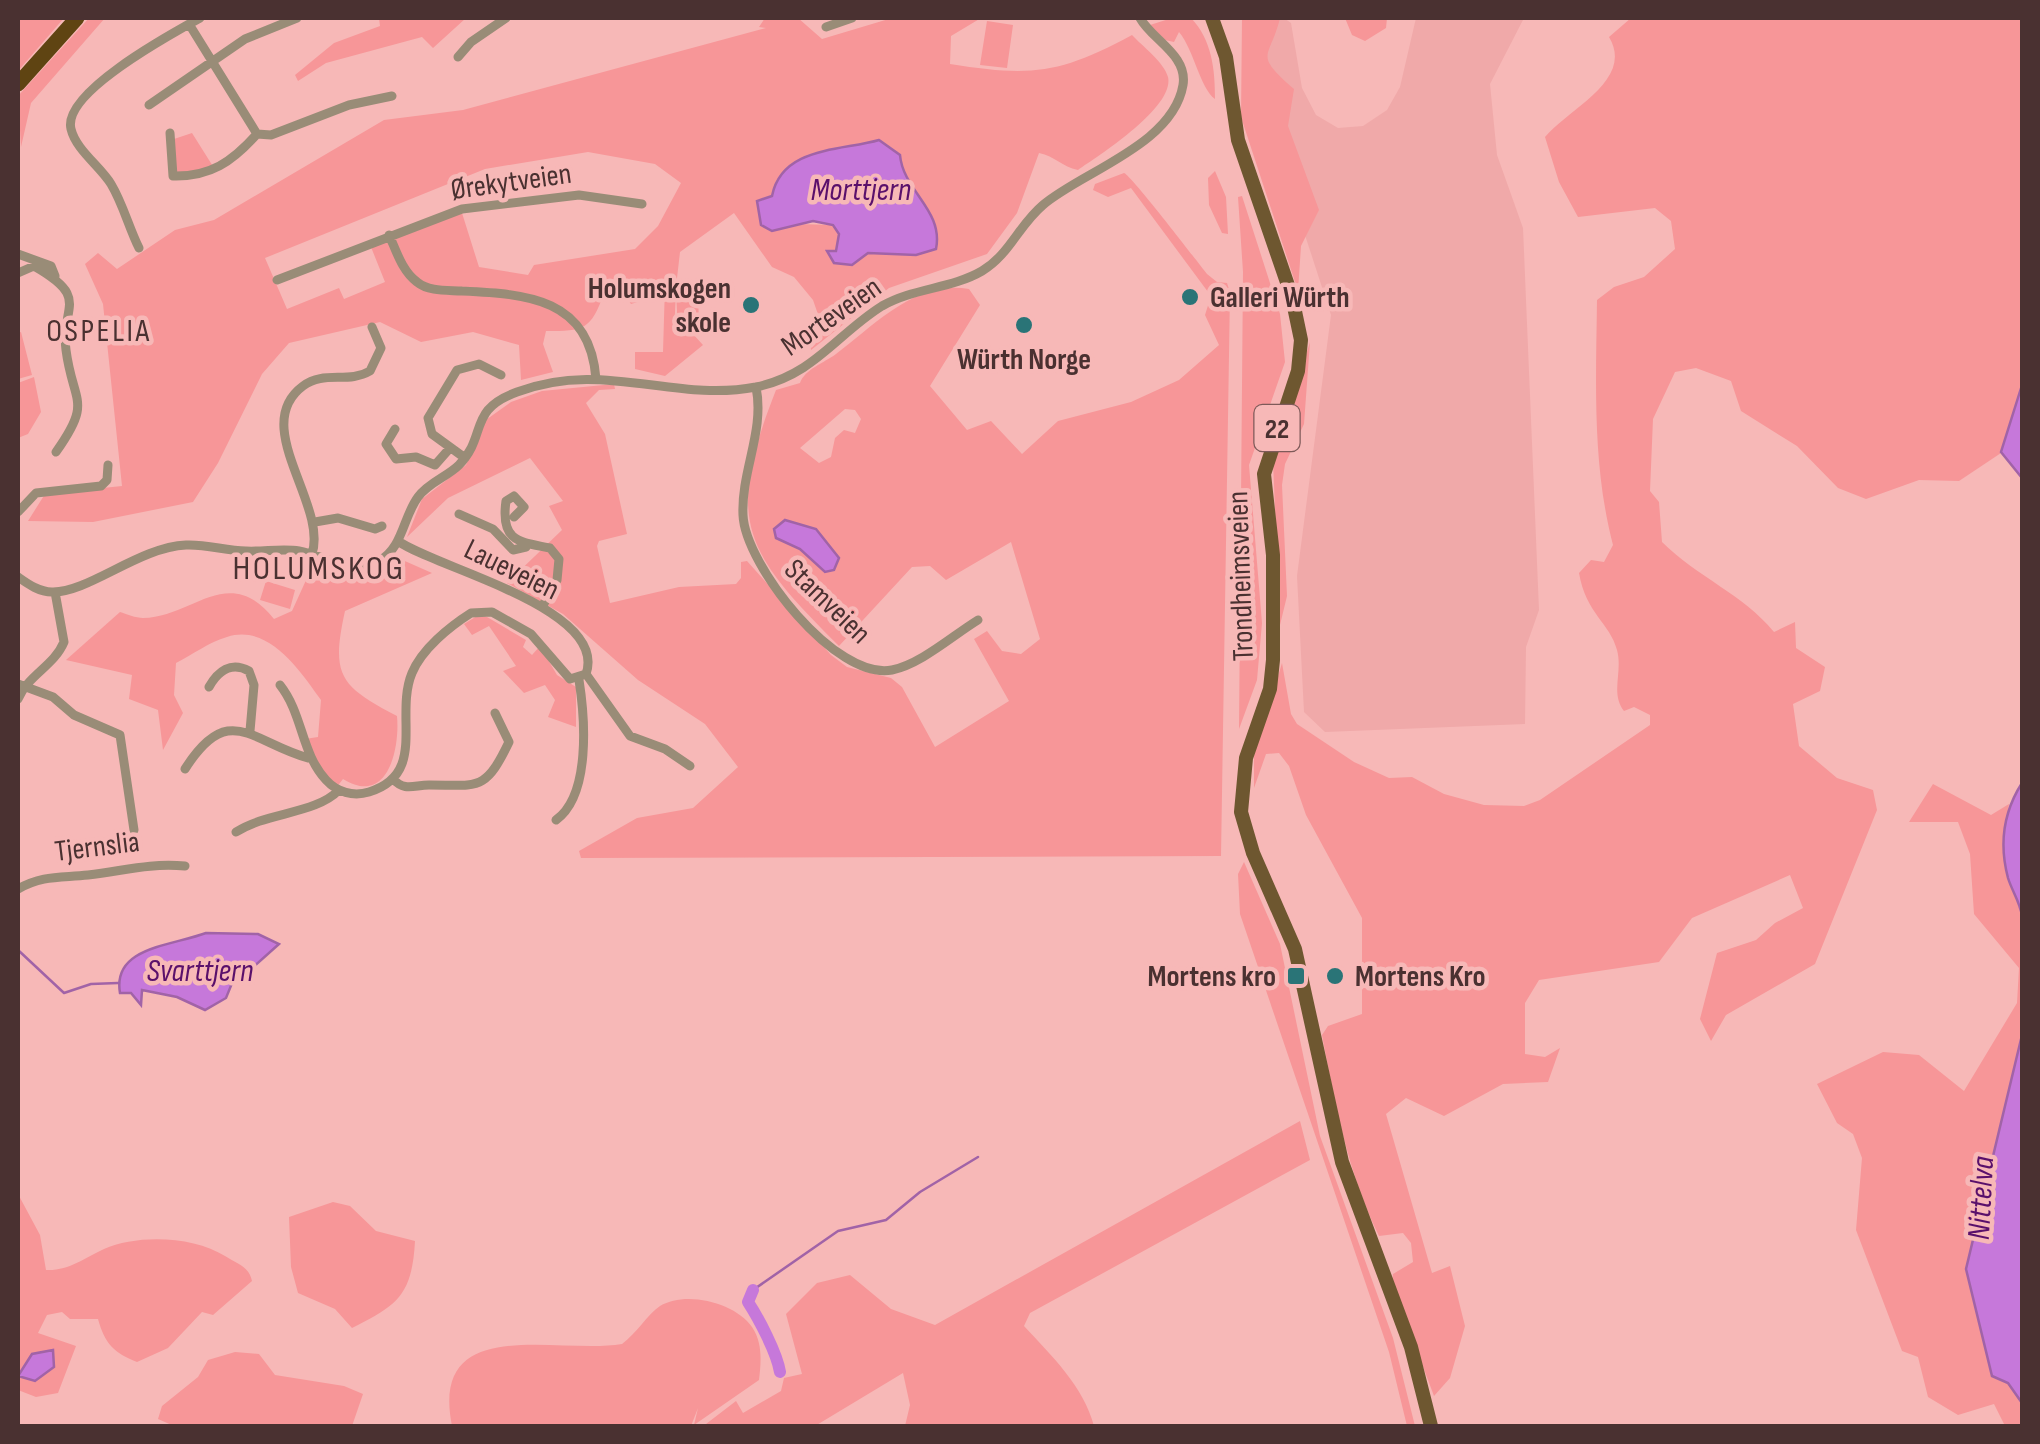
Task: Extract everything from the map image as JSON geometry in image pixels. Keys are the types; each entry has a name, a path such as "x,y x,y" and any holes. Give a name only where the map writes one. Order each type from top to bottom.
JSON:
{"highway":[{"path":"18,84 77,18"}],"main road":[{"name":"Trondheimsveien","path":"1216,18 1233,58 1238,140 1292,297 1302,348 1264,474 1273,555 1274,660 1240,796 1244,828 1291,938 1346,1175 1406,1333 1430,1426"}],"street":[{"path":"138,248 122,193 76,141 70,112 81,98 126,64 200,18"},
{"path":"148,105 246,40 297,18"},
{"path":"458,57 471,42 506,18"},
{"path":"826,27 852,18"},
{"name":"Morteveien","path":"398,541 417,498 465,458 481,416 498,400 546,383 596,379 630,379 704,390 756,387 788,376 822,356 892,301 966,278 990,266 1040,207 1103,171 1149,133 1178,100 1184,80 1177,60 1140,18"},
{"path":"189,24 257,134"},
{"path":"170,133 172,176 208,174 257,134 271,135 349,104 392,96"},
{"name":"Ørekytveien","path":"276,280 462,210 513,200 579,195 642,204"},
{"path":"389,235 408,272 424,286 522,294 556,307 587,343 596,379"},
{"path":"18,254 52,266 71,303 66,348 80,396 76,423 56,452"},
{"path":"18,274 34,266 56,278"},
{"path":"314,555 315,522 289,458 288,408 297,391 315,378 357,376 370,371 382,348 372,326"},
{"path":"465,458 428,425 452,374 479,364 500,375"},
{"name":"Stamveien","path":"756,387 759,417 743,518 750,550 768,582 846,658 877,670 904,665 978,620"},
{"path":"395,429 386,444 396,459 416,458 435,465 450,448"},
{"path":"18,512 36,493 101,486 107,480 108,465"},
{"path":"514,517 524,508 514,496 505,504 506,522 526,547"},
{"path":"459,514 493,529 515,551 526,547 550,548 560,562 557,580 542,606"},
{"path":"315,522 338,518 375,530 382,526"},
{"path":"18,577 55,592 173,546 314,555 366,565 384,558 398,541"},
{"name":"Laueveien","path":"393,779 408,749 404,701 412,672 426,651 470,612 492,612 526,631 550,652 565,675 582,677 589,664 579,638 542,606 398,541"},
{"path":"18,699 20,685 53,660 64,642 55,592"},
{"path":"209,687 225,669 236,666 250,671 254,685 250,730"},
{"path":"582,677 627,734 665,749 690,766"},
{"path":"556,820 568,810 583,763 582,677"},
{"path":"20,685 53,697 74,715 106,726 123,738 134,830"},
{"path":"280,685 292,706 308,758"},
{"path":"236,832 255,819 305,808 339,790 366,793 393,779 407,788 466,788 483,782 509,742 494,713"},
{"path":"185,769 209,738 232,730 250,730 308,758 339,790"},
{"name":"Tjernslia","path":"18,889 58,874 84,876 136,864 184,866"}],"shaded area":[{"path":"18,18 64,18 18,71"},
{"path":"89,18 105,18 31,103 21,147 18,96"},
{"path":"379,18 466,18 433,48 422,37 326,63 298,81 295,75 334,43 380,26"},
{"path":"765,18 798,18 822,39 892,18 981,18 951,36 950,64 1024,71 1085,58 1132,35 1162,66 1168,77 1167,89 1134,129 1078,170 1039,153 1017,213 987,254 889,288 811,350 810,335 821,323 813,300 794,277 772,267 734,213 680,252 676,287 698,287 699,331 678,332 676,290 674,334 693,334 703,345 665,376 635,369 635,352 663,352 665,285 653,282 647,299 631,304 620,288 604,293 595,315 584,326 546,331 543,344 553,372 521,380 519,345 473,332 421,342 380,322 289,343 262,374 218,463 193,502 93,522 28,521 45,494 122,486 103,304 85,264 98,253 117,269 175,230 214,220 384,120 463,110 766,28 759,27","holes":["879,140 899,155 906,178 935,229 938,242 916,255 868,253 852,264 827,251 836,251 839,233 834,225 797,224 758,201 772,196 787,168 800,159","588,152 655,164 681,183 658,226 635,249 534,265 528,275 479,267 462,213 371,247 385,282 344,299 339,288 287,309 265,258 485,169"]},
{"path":"1172,18 1191,18 1204,36 1213,66 1215,99 1179,32 1174,42 1165,40 1150,25"},
{"path":"1242,18 1280,18 1268,61 1294,89 1288,126 1319,210 1301,246 1298,291 1241,117"},
{"path":"1247,18 1284,18 1291,23 1302,88 1316,115 1338,128 1363,126 1387,110 1400,87 1416,18 1524,18 1490,84 1497,155 1523,228 1539,610 1526,647 1525,724 1325,732 1304,712 1297,576 1331,315 1278,152"},
{"path":"1345,18 1387,18 1386,28 1365,41 1352,35"},
{"path":"1631,18 2022,18 2022,383 2001,453 1959,481 1919,480 1866,499 1838,488 1797,446 1741,411 1731,381 1696,368 1675,372 1653,419 1650,491 1659,502 1662,542 1748,607 1774,632 1795,622 1796,648 1825,667 1820,691 1793,704 1799,746 1837,778 1873,790 1877,810 1815,964 1726,1015 1711,1041 1700,1019 1717,953 1756,940 1775,923 1803,908 1790,875 1692,918 1659,962 1539,980 1525,1003 1525,1054 1545,1057 1560,1048 1548,1082 1503,1084 1444,1116 1406,1098 1386,1114 1432,1273 1450,1266 1465,1326 1450,1378 1434,1396 1392,1284 1393,1274 1413,1262 1411,1243 1403,1233 1379,1236 1368,1212 1344,1138 1322,1035 1328,1026 1362,1014 1362,918 1306,815 1289,766 1279,753 1266,754 1254,788 1254,755 1282,663 1291,714 1297,724 1354,762 1389,778 1412,777 1444,794 1484,805 1524,806 1540,800 1650,725 1650,715 1634,707 1624,711 1620,704 1617,650 1587,599 1579,573 1591,560 1604,562 1613,545 1598,454 1597,300 1614,287 1644,277 1675,249 1671,221 1655,208 1578,217 1559,182 1545,137 1606,80 1615,52 1609,37"},
{"path":"987,21 1013,25 1007,68 980,65"},
{"path":"192,133 214,168 175,173 174,139"},
{"path":"1215,171 1226,197 1228,234 1222,233 1209,205 1208,178"},
{"path":"1124,173 1129,177 1207,274 1217,282 1227,283 1230,292 1221,856 581,858 579,851 637,818 693,808 738,767 705,724 638,680 563,614 507,583 562,530 549,506 563,501 530,458 448,498 407,537 422,499 466,465 483,422 511,402 542,391 614,384 615,389 599,390 586,403 605,434 627,534 599,541 597,546 610,603 679,587 736,584 741,578 741,562 747,561 831,655 847,667 891,678 902,687 935,747 1009,701 974,639 987,631 1002,651 1021,654 1040,639 1011,542 946,580 930,566 912,567 839,646 782,584 752,532 748,504 760,435 776,390 800,383 810,370 897,307 931,291 949,288 969,289 980,305 930,386 967,430 991,421 1022,454 1058,421 1131,402 1179,380 1219,345 1205,315 1211,296 1131,188 1108,197 1093,190 1095,184","holes":["845,409 855,410 861,419 855,433 844,430 835,438 831,457 819,463 800,448","785,520 817,530 825,572 800,549"]},
{"path":"1242,196 1280,314 1285,362 1249,465 1262,623 1257,680 1239,729 1243,272 1238,197"},
{"path":"21,332 32,375 18,379 18,333"},
{"path":"1310,342 1304,424 1285,464 1282,485 1287,596 1280,625 1273,462"},
{"path":"34,377 41,412 28,434 18,438 18,383"},
{"path":"398,558 432,573 345,611 341,633 339,650 344,676 362,696 397,716 393,757 381,780 371,785 358,786 343,779 336,788 312,760 305,739 318,737 321,700 282,653 257,637 227,637 176,663 174,695 183,713 163,750 158,710 129,699 132,675 66,660 120,612 140,618 161,615 226,593 258,603 274,619 292,611 312,567 366,578"},
{"path":"266,581 295,590 290,609 260,600"},
{"path":"477,616 487,617 526,640 523,647 532,655 540,646 557,675 576,687 576,727 548,717 555,700 545,685 524,693 503,671 516,666 489,626 472,635 464,624"},
{"path":"1933,784 1991,815 2009,804 2004,841 2009,879 2022,916 2022,1035 1966,1269 2008,1383 2022,1403 2022,1426 2005,1426 1994,1404 1958,1415 1928,1397 1918,1357 1902,1351 1856,1230 1862,1158 1853,1134 1837,1123 1817,1084 1883,1052 1919,1055 1964,1091 2017,1003 2019,968 1974,914 1970,854 1958,822 1909,822"},
{"path":"1244,862 1280,944 1320,1136 1393,1338 1415,1426 1407,1426 1389,1352 1240,914 1238,874"},
{"path":"1300,1121 1310,1160 1030,1313 1024,1326 1075,1385 1094,1426 905,1426 910,1405 903,1373 815,1426 691,1426 706,1424 736,1401 743,1413 781,1391 784,1378 802,1374 786,1314 817,1283 850,1275 891,1309 935,1325"},
{"path":"18,1194 40,1235 46,1270 69,1266 117,1244 165,1239 212,1249 242,1266 252,1281 213,1315 202,1312 168,1348 137,1362 112,1346 98,1319 70,1319 62,1312 47,1315 38,1333 76,1346 58,1393 36,1397 18,1390"},
{"path":"333,1202 350,1206 376,1231 415,1241 410,1274 400,1296 352,1328 335,1309 298,1293 291,1267 289,1217"},
{"path":"696,1299 723,1306 745,1319 758,1340 760,1367 759,1380 694,1425 698,1408 691,1426 452,1426 450,1390 460,1367 479,1353 504,1346 622,1344 660,1306"},
{"path":"235,1352 259,1354 275,1375 344,1386 363,1394 352,1426 174,1426 158,1419 162,1406 198,1377 208,1360"}],"water":[{"name":"Morttjern","path":"879,140 900,155 908,179 934,223 936,249 916,255 868,253 852,265 834,263 827,251 836,251 839,234 833,225 813,221 772,231 761,225 757,201 772,196 778,180 800,159"},
{"path":"2022,385 2022,478 2001,452"},
{"path":"785,520 816,529 839,558 834,570 825,572 800,549 776,538 774,529"},
{"path":"2022,783 2022,916 2008,878 2004,840 2011,805"},
{"name":"Svarttjern","path":"206,933 258,934 279,944 250,970 237,971 226,998 205,1010 177,997 142,990 141,1005 131,993 120,993 120,978 134,957"},
{"path":"2022,1035 2022,1403 2008,1383 1992,1376 1966,1269"},
{"path":"53,1350 54,1367 35,1381 18,1376 32,1354"}],"waterway":[{"path":"18,950 64,993 91,984 118,983"},
{"path":"753,1290 838,1231 886,1220 920,1192 978,1157"},
{"path":"753,1290 748,1302 780,1372"}],"place":[{"name":"Galleri Würth","path":"1190,297"},
{"name":"Holumskogen skole","path":"751,305"},
{"name":"Würth Norge","path":"1024,325"},
{"name":"Mortens kro","path":"1296,976"},
{"name":"Mortens Kro","path":"1335,976"}],"district":[{"name":"OSPELIA","path":"99,330"},
{"name":"HOLUMSKOG","path":"319,567"}],"water label":[{"name":"Nittelva","path":"1980,1198"}]}
